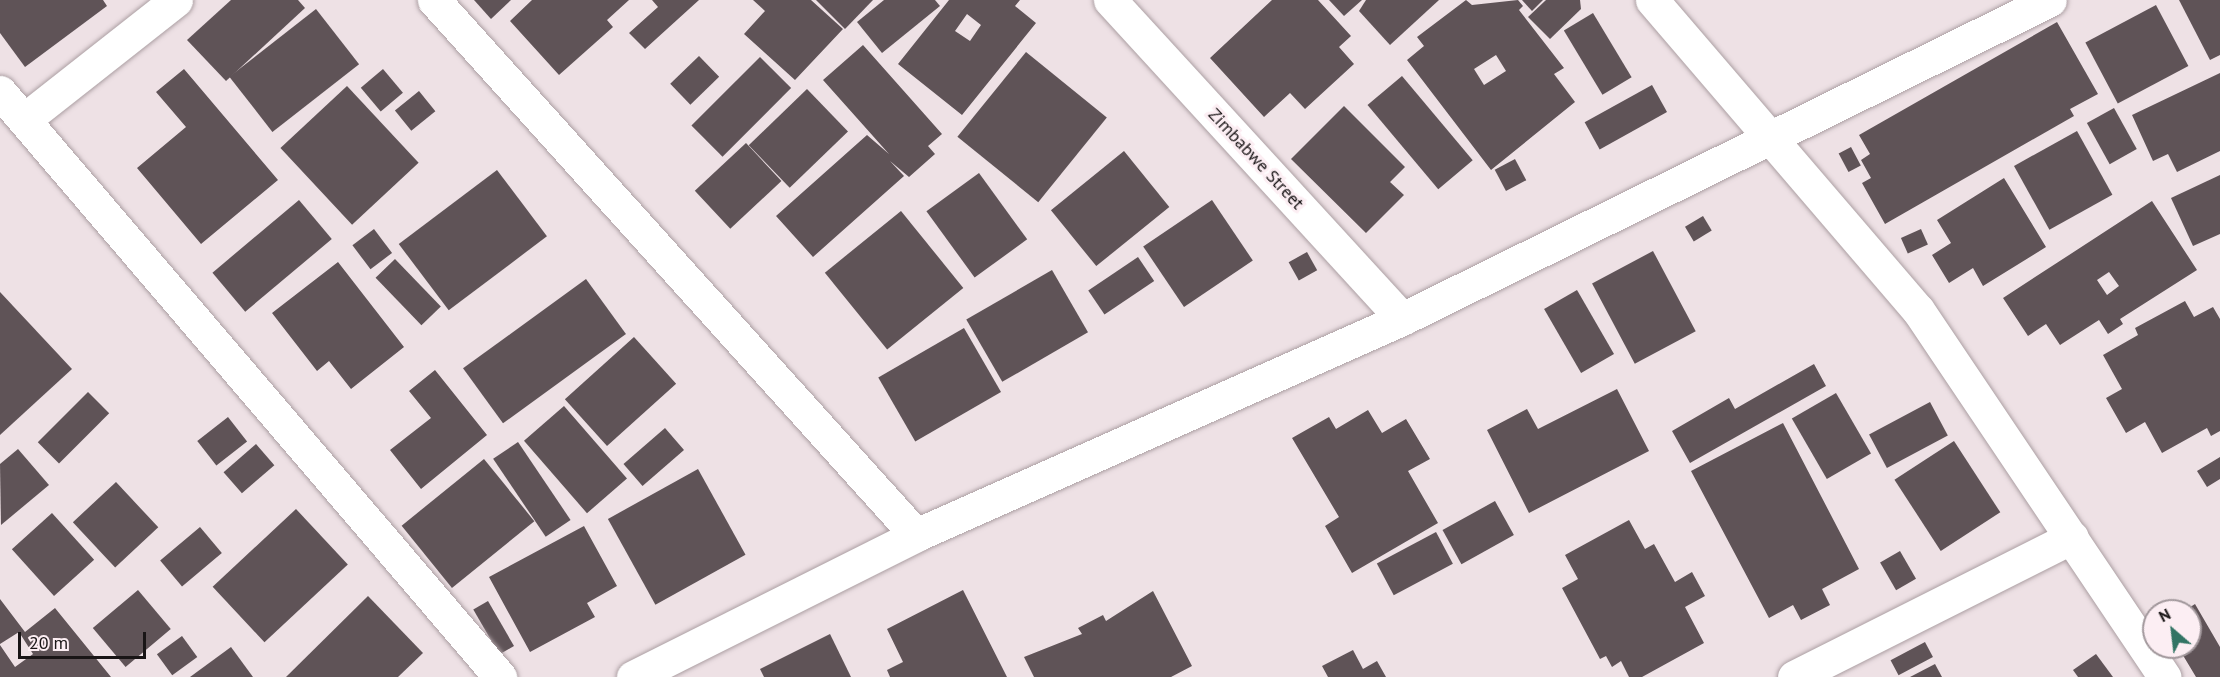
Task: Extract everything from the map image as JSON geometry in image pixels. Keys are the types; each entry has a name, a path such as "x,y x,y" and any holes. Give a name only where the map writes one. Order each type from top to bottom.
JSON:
{"street":[{"path":"25,119 176,0"},
{"path":"434,0 916,535"},
{"name":"Zimbabwe Street","path":"1110,0 1401,319"},
{"path":"1652,0 1771,133 1918,310 2073,537 2165,677"},
{"path":"633,677 916,535 1401,319 1771,133 2050,0"},
{"path":"0,92 500,677"},
{"path":"1794,677 2073,537"}],"building":[{"path":"0,0 103,0 107,6 25,67 0,33"},
{"path":"231,0 298,0 305,8 226,81 187,40"},
{"path":"474,0 511,0 491,19"},
{"path":"532,0 629,0 607,20 613,27 559,75 510,21"},
{"path":"652,0 699,0 645,49 629,33 658,7"},
{"path":"753,0 811,0 843,29 795,80 744,34 765,11"},
{"path":"816,0 873,0 845,29"},
{"path":"884,0 935,0 940,6 882,53 857,22"},
{"path":"949,0 1020,0 1015,6 1036,23 962,115 898,64","holes":["967,14 981,25 970,41 955,31"]},
{"path":"1272,0 1318,0 1351,36 1339,47 1354,64 1305,109 1290,93 1264,117 1210,58"},
{"path":"1329,0 1362,0 1344,16"},
{"path":"1366,0 1439,0 1390,45 1359,11"},
{"path":"1466,0 1472,5 1518,0 1523,6 1519,10 1564,68 1554,74 1575,102 1491,170 1407,60 1424,46 1417,37","holes":["1496,55 1506,71 1484,85 1474,69"]},
{"path":"1522,0 1543,0 1532,11"},
{"path":"1546,0 1580,0 1581,9 1550,39 1528,17"},
{"path":"2179,0 2220,0 2220,55 2210,60"},
{"path":"2156,5 2188,66 2118,103 2085,43"},
{"path":"316,9 359,64 272,132 229,77"},
{"path":"1593,13 1632,77 1602,95 1564,31"},
{"path":"2057,22 2098,94 2070,109 2074,116 1885,224 1862,183 1871,178 1861,160 1870,154 1859,135"},
{"path":"863,45 942,134 928,146 935,154 909,177 890,161 904,176 813,257 776,216 867,135 889,154 823,80"},
{"path":"1026,52 1107,117 1038,202 957,137"},
{"path":"699,56 719,77 690,105 670,84"},
{"path":"760,57 791,88 723,157 691,126"},
{"path":"184,69 278,180 201,244 137,168 186,127 156,92"},
{"path":"383,69 403,93 381,111 361,88"},
{"path":"2220,73 2220,151 2177,172 2168,154 2153,161 2132,115"},
{"path":"1402,76 1473,160 1438,189 1368,105"},
{"path":"1652,85 1667,112 1600,149 1585,122"},
{"path":"347,86 419,163 352,225 280,148"},
{"path":"807,89 848,131 790,188 749,145"},
{"path":"419,91 435,111 411,131 395,111"},
{"path":"1344,106 1405,167 1390,182 1404,195 1366,233 1291,159"},
{"path":"2114,108 2137,149 2110,164 2087,123"},
{"path":"2077,131 2112,195 2049,230 2014,166"},
{"path":"746,143 781,181 730,229 695,191"},
{"path":"1851,147 1861,166 1848,172 1839,154"},
{"path":"1124,151 1169,207 1096,266 1051,210"},
{"path":"1515,159 1526,180 1506,191 1495,170"},
{"path":"497,170 547,236 449,310 399,244"},
{"path":"979,173 1027,239 975,278 926,211"},
{"path":"2220,175 2220,234 2193,246 2171,198"},
{"path":"2004,178 2046,247 1983,286 1973,268 1949,283 1932,255 1951,243 1937,220"},
{"path":"299,200 332,239 245,312 212,273"},
{"path":"1212,200 1253,261 1184,307 1143,246"},
{"path":"2152,201 2197,270 2120,319 2123,324 2108,334 2099,320 2060,345 2046,324 2028,336 2003,298","holes":["2109,272 2119,286 2107,295 2097,280"]},
{"path":"901,211 963,288 887,350 825,273"},
{"path":"1703,216 1712,231 1694,241 1685,227"},
{"path":"374,229 392,253 370,269 352,245"},
{"path":"1921,229 1928,245 1908,253 1901,238"},
{"path":"1653,251 1696,331 1635,364 1592,283"},
{"path":"1307,252 1317,270 1299,281 1289,262"},
{"path":"1138,257 1154,281 1104,315 1088,291"},
{"path":"395,259 441,306 421,325 376,278"},
{"path":"338,262 404,347 351,389 329,361 317,371 272,313"},
{"path":"1052,270 1088,332 1002,382 966,320"},
{"path":"586,279 626,334 503,423 463,368"},
{"path":"1577,290 1614,354 1581,373 1544,309"},
{"path":"0,292 72,369 0,435"},
{"path":"2185,301 2194,317 2213,307 2220,319 2220,431 2211,436 2207,428 2162,453 2145,422 2126,433 2106,398 2122,389 2103,355 2138,335 2135,328"},
{"path":"964,328 1001,392 915,442 878,378"},
{"path":"634,337 676,384 607,446 565,399"},
{"path":"1814,364 1826,386 1690,463 1672,431 1729,398 1735,409"},
{"path":"435,370 487,435 421,489 390,450 431,418 409,391"},
{"path":"1617,389 1649,451 1529,513 1487,430 1527,409 1538,429"},
{"path":"88,392 109,413 59,463 38,442"},
{"path":"1836,393 1871,454 1827,479 1792,418"},
{"path":"1930,402 1948,436 1887,468 1869,434"},
{"path":"564,406 627,478 587,513 524,441"},
{"path":"1368,410 1382,433 1406,419 1430,459 1408,471 1438,523 1352,573 1325,526 1339,517 1292,438 1329,417 1336,429"},
{"path":"228,417 247,441 216,465 197,441"},
{"path":"1783,423 1859,569 1822,589 1830,605 1801,620 1793,605 1769,618 1691,471"},
{"path":"665,428 684,450 643,486 623,464"},
{"path":"1954,441 2000,512 1941,551 1894,480"},
{"path":"518,442 571,520 546,537 493,459"},
{"path":"256,444 274,465 242,493 224,472"},
{"path":"18,449 49,485 1,525 0,464"},
{"path":"2220,457 2220,479 2207,487 2197,471"},
{"path":"484,459 534,521 452,588 402,526"},
{"path":"698,469 746,555 655,605 608,519"},
{"path":"116,482 158,527 115,568 73,522"},
{"path":"1495,501 1514,535 1461,564 1443,530"},
{"path":"296,509 348,565 264,642 213,587"},
{"path":"52,513 94,560 54,596 12,549"},
{"path":"1629,520 1645,549 1654,544 1675,582 1692,572 1705,596 1685,607 1704,643 1642,677 1629,677 1621,661 1612,667 1606,656 1600,659 1562,588 1578,579 1565,555"},
{"path":"584,526 617,586 587,603 595,617 530,652 489,577"},
{"path":"200,527 222,553 182,586 160,560"},
{"path":"1436,532 1453,564 1394,595 1377,563"},
{"path":"1900,551 1916,579 1896,590 1880,562"},
{"path":"138,590 171,629 126,667 93,628"},
{"path":"963,590 1007,677 890,677 887,670 903,662 887,629"},
{"path":"1153,591 1192,666 1171,677 1034,677 1024,657 1082,634 1078,628 1103,615 1106,621"},
{"path":"368,596 423,653 398,677 286,677"},
{"path":"0,599 25,632 55,608 111,677 0,677 0,645 15,667 33,654 19,632 0,644"},
{"path":"488,601 514,646 499,655 473,610"},
{"path":"2202,616 2220,647 2220,677 2196,677 2185,659 2202,659"},
{"path":"830,634 851,677 764,677 760,669"},
{"path":"182,636 197,657 172,675 157,654"},
{"path":"1925,642 1933,657 1899,675 1891,660"},
{"path":"231,647 253,677 190,677"},
{"path":"1353,650 1363,669 1377,661 1386,677 1328,677 1322,666"},
{"path":"2096,654 2113,677 2078,677 2073,670"},
{"path":"1935,664 1942,677 1910,677"}]}
